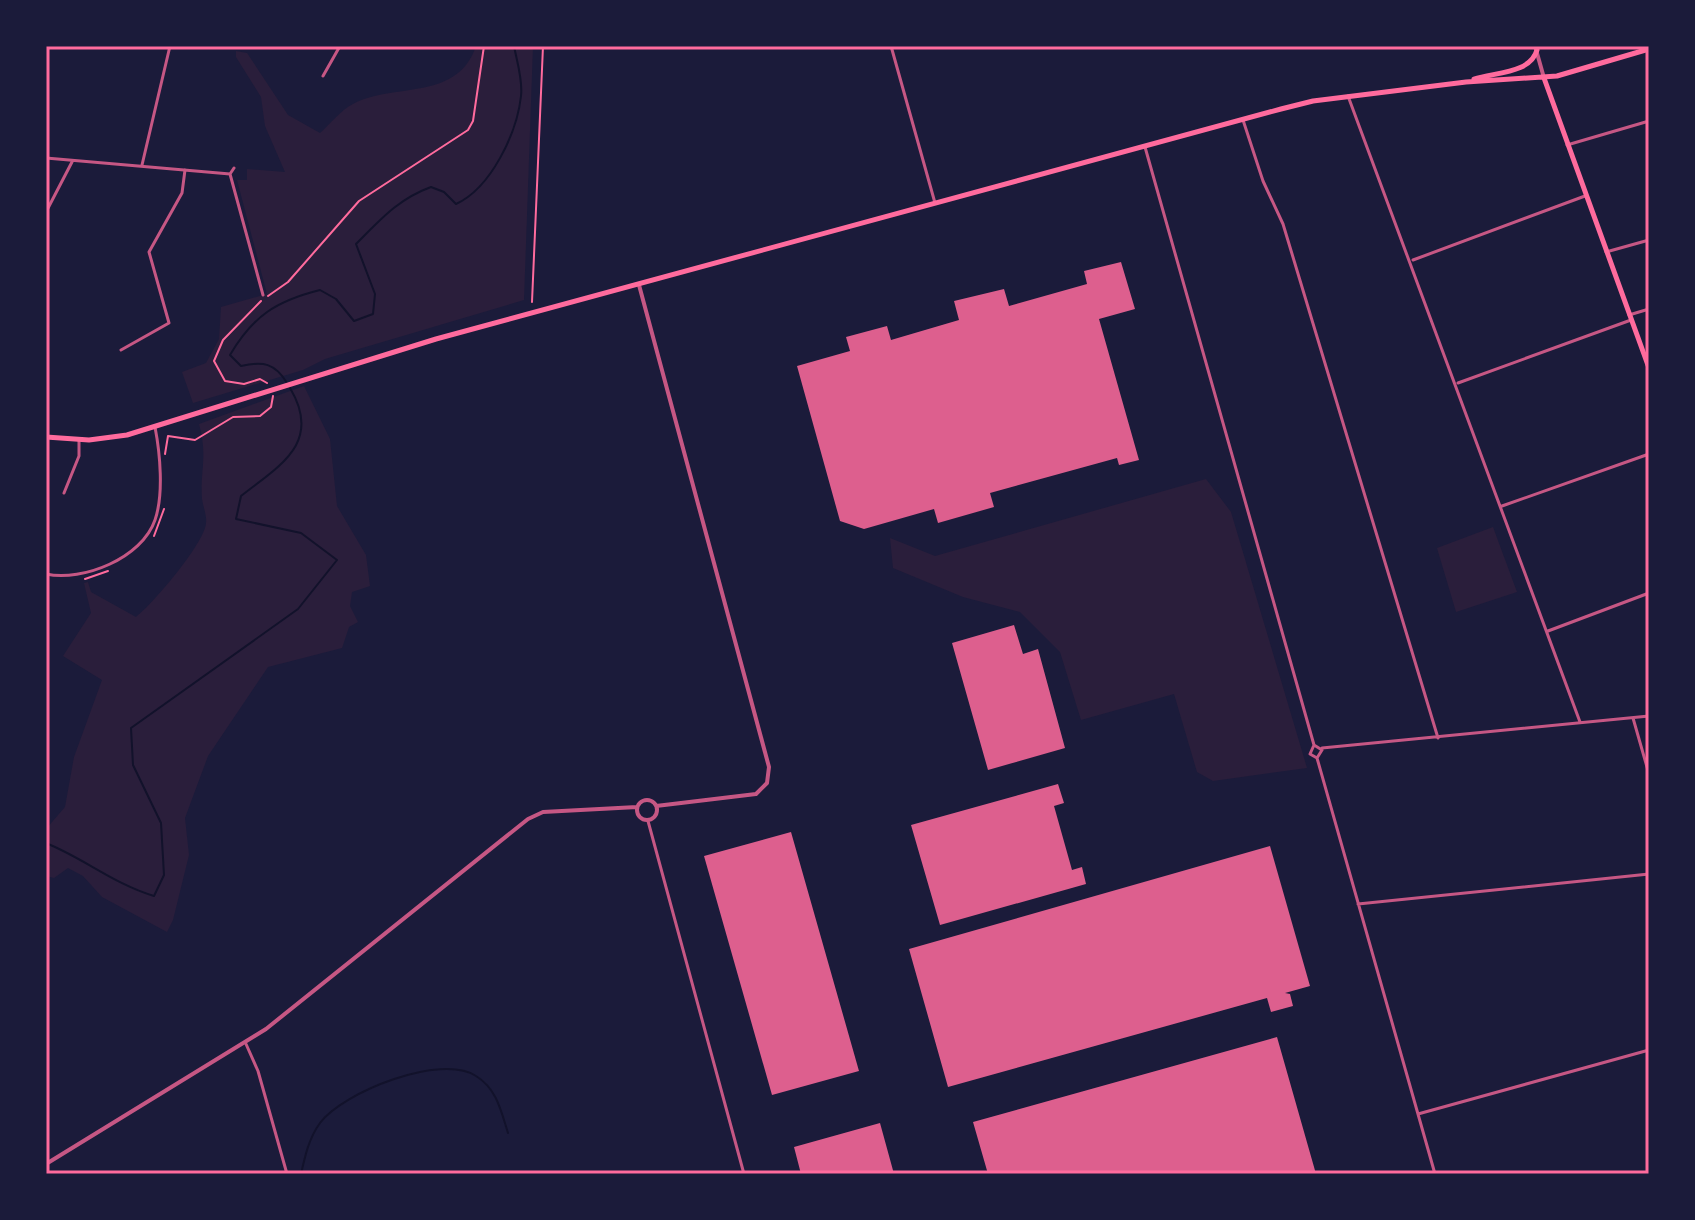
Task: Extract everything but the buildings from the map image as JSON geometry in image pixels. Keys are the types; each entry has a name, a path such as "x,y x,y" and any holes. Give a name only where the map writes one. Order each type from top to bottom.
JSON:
{"main road":[{"path":"1466,82 1523,67 1533,59 1536,48"},
{"path":"46,437 79,439 127,435 300,379 1313,101 1466,82 1544,78 1649,49"},
{"path":"1544,78 1649,368"}],"street":[{"path":"142,165 170,46"},
{"path":"323,76 340,46"},
{"path":"360,46 386,46"},
{"path":"891,46 935,203"},
{"path":"1536,48 1544,78"},
{"path":"1348,96 1457,383 1580,722"},
{"path":"1243,119 1263,181 1283,224 1438,738"},
{"path":"1567,145 1649,121"},
{"path":"1145,147 1314,745 1310,751 1317,758 1435,1174"},
{"path":"46,158 230,174"},
{"path":"46,212 72,160"},
{"path":"234,168 230,174 264,296"},
{"path":"121,350 169,323 149,252 182,193 185,170"},
{"path":"1411,260 1585,196"},
{"path":"1606,252 1649,240"},
{"path":"46,1164 246,1044 528,819 543,812 637,807 646,800 656,806 756,794 767,783 769,767 639,285"},
{"path":"1457,383 1649,309"},
{"path":"46,574 85,574 122,555 144,537 154,523 158,496 155,427"},
{"path":"64,493 79,456 79,439"},
{"path":"1501,506 1649,454"},
{"path":"1547,631 1649,593"},
{"path":"1314,745 1322,748 1438,738 1649,716"},
{"path":"1633,718 1649,774"},
{"path":"1317,758 1322,754 1322,748"},
{"path":"648,821 655,816 656,806"},
{"path":"637,807 639,817 648,821"},
{"path":"648,821 744,1174"},
{"path":"1358,904 1649,874"},
{"path":"246,1044 258,1071 287,1174"},
{"path":"1418,1114 1649,1050"}],"path":[{"path":"164,458 168,436 195,440 223,421 242,415 260,416 271,407 273,397 264,380 244,384 225,381 214,361 230,331 264,296 288,282 359,201 468,130 474,114 484,46"},
{"path":"532,302 543,46"},
{"path":"152,538 162,521 164,503"},
{"path":"85,574 85,580 117,566"}],"shaded area":[{"path":"476,46 533,46 524,300 325,359 303,370 193,403 182,372 206,363 219,339 221,307 267,294 237,180 247,180 247,169 285,172 265,126 261,97 236,57 236,51 247,53 288,115 320,133 353,104 370,97 423,88 455,76 467,64"},
{"path":"304,386 330,439 337,506 366,555 370,586 352,592 350,606 358,622 349,627 342,648 268,667 208,756 185,818 189,855 173,920 167,932 102,897 83,876 68,868 54,878 46,876 46,829 65,807 74,757 102,680 63,656 91,613 84,583 88,582 91,592 136,617 164,588 197,545 206,520 202,499 203,454 199,424"},
{"path":"1206,479 1231,512 1307,768 1213,781 1197,772 1174,694 1081,720 1060,652 1020,612 963,597 893,568 890,538 935,556"},
{"path":"1493,527 1517,592 1456,612 1437,548"}],"waterway":[{"path":"287,383 278,371 268,365 241,366 230,355 257,320 278,305 304,294 320,290 336,299 354,321 373,314 375,294 356,244 390,211 419,192 431,187 444,192 456,204 469,196 491,173 508,142 521,96 514,46"},
{"path":"46,843 126,885 154,896 164,875 161,823 133,765 131,728 298,609 337,560 301,533 236,519 241,496 282,463 299,438 302,424 299,407 290,388"},
{"path":"301,1174 313,1135 332,1111 370,1088 417,1073 460,1070 476,1076 494,1094 508,1133"}]}
